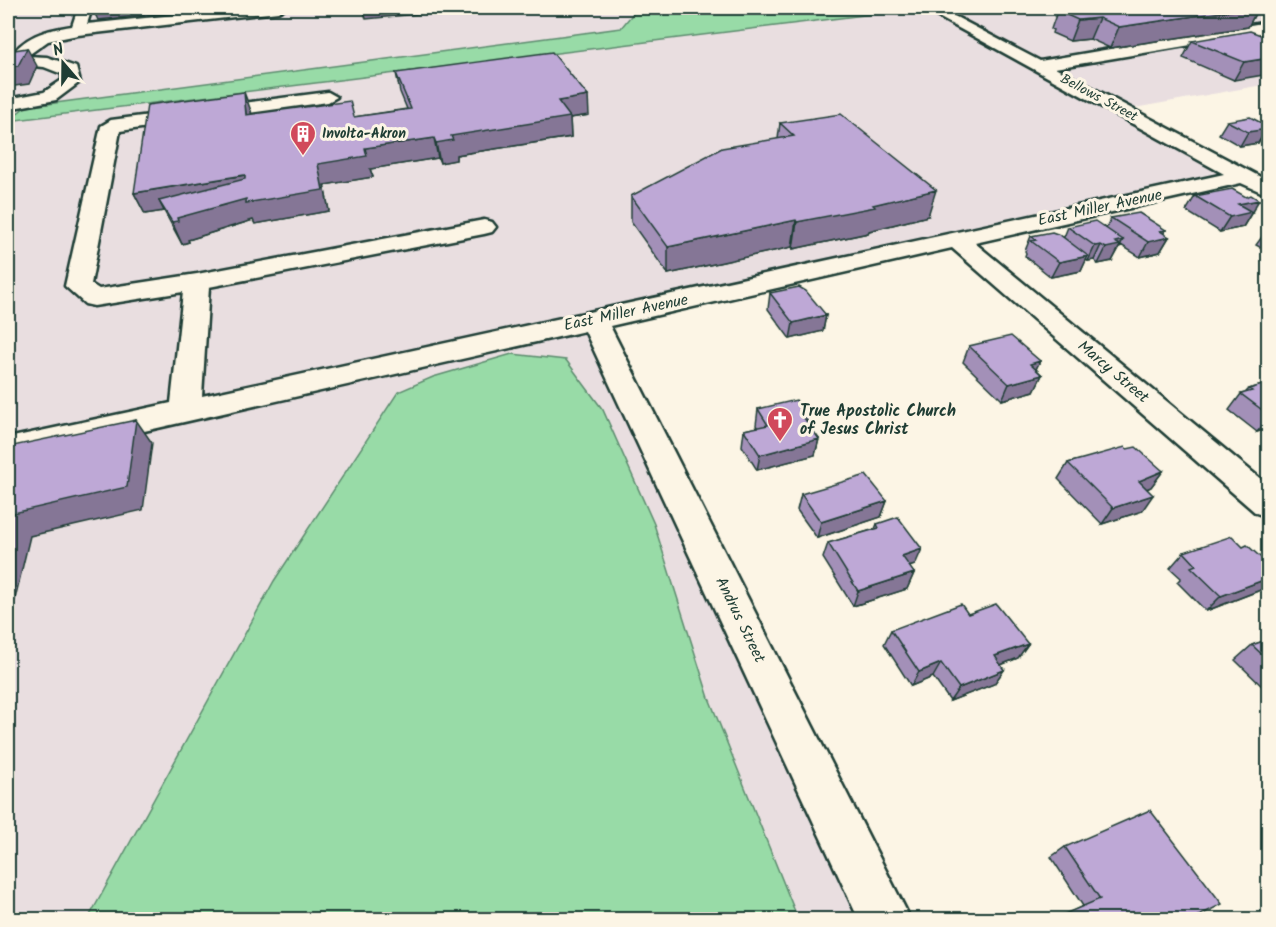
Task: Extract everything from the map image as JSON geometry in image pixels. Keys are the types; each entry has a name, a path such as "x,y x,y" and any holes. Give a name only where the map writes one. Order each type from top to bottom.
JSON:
{"street":[{"path":"81,30 85,8"},
{"path":"8,104 50,96 72,82 70,70 47,62 16,60 21,49 50,33 278,8"},
{"name":"Bellows Street","path":"929,8 1269,189"},
{"path":"1251,14 1269,20"},
{"path":"1039,66 1269,27"},
{"path":"328,97 111,126 78,286 94,298 197,282 484,227"},
{"name":"East Miller Avenue","path":"8,450 1244,176"},
{"name":"Marcy Street","path":"957,240 1269,504"},
{"path":"186,410 197,282"},
{"name":"Andrus Street","path":"593,320 886,920"}],"shaded area":[{"path":"8,8 1268,8 1268,84 1123,110 1244,176 593,320 886,919 8,919"}],"green space":[{"path":"633,8 900,8 905,10 8,121 25,107 621,28 635,11"},
{"path":"512,354 566,360 603,410 654,524 709,698 798,919 88,919 274,581 398,392 433,377"}],"building":[{"path":"1058,8 1249,8 1119,27 1099,18 1078,20 1060,12 1066,11"},
{"path":"1250,31 1269,38 1269,58 1244,62 1192,41"},
{"path":"27,48 18,66 8,67 8,51"},
{"name":"Involta-Akron","path":"552,52 588,96 558,101 570,117 451,136 453,140 436,143 434,138 365,148 367,156 318,164 323,190 246,203 246,199 177,218 178,221 172,222 159,201 245,179 245,175 134,193 147,105 244,92 246,115 350,101 354,117 411,109 396,73"},
{"path":"841,114 936,190 873,205 875,207 797,222 796,220 668,247 631,196 722,148 794,136 780,123"},
{"path":"1250,117 1267,126 1261,126 1267,129 1248,132 1227,121"},
{"path":"1232,189 1246,197 1251,195 1259,200 1238,204 1252,212 1230,217 1195,196"},
{"path":"1139,213 1166,230 1160,231 1169,237 1148,242 1111,218"},
{"path":"1095,221 1123,240 1115,242 1120,245 1106,248 1101,245 1095,246 1068,227"},
{"path":"1052,232 1060,235 1088,256 1059,262 1031,241 1036,240 1031,236"},
{"path":"799,287 806,291 826,315 793,323 770,293"},
{"path":"1011,336 1040,361 1030,364 1042,375 1009,384 969,346"},
{"path":"1269,383 1269,415 1241,394"},
{"path":"796,400 808,417 804,418 819,439 760,455 744,430 768,425 758,409"},
{"path":"136,420 127,487 9,514 8,519 8,447"},
{"path":"1125,447 1127,449 1136,447 1163,471 1139,481 1153,495 1113,508 1068,463"},
{"path":"866,475 887,501 821,522 801,494"},
{"path":"898,517 922,549 902,556 914,573 858,591 828,543 879,528 877,524"},
{"path":"1232,536 1243,547 1247,545 1269,565 1269,578 1221,596 1191,567 1196,565 1184,552"},
{"path":"961,604 968,614 996,604 1028,644 995,656 1004,670 959,688 941,663 919,672 891,630"},
{"path":"1269,639 1269,661 1252,645"},
{"path":"1150,810 1222,904 1191,920 1062,920 1060,916 1100,899 1065,847"}],"place":[{"name":"Involta-Akron","path":"303,157"},
{"name":"True Apostolic Church of Jesus Christ","path":"780,443"}]}
